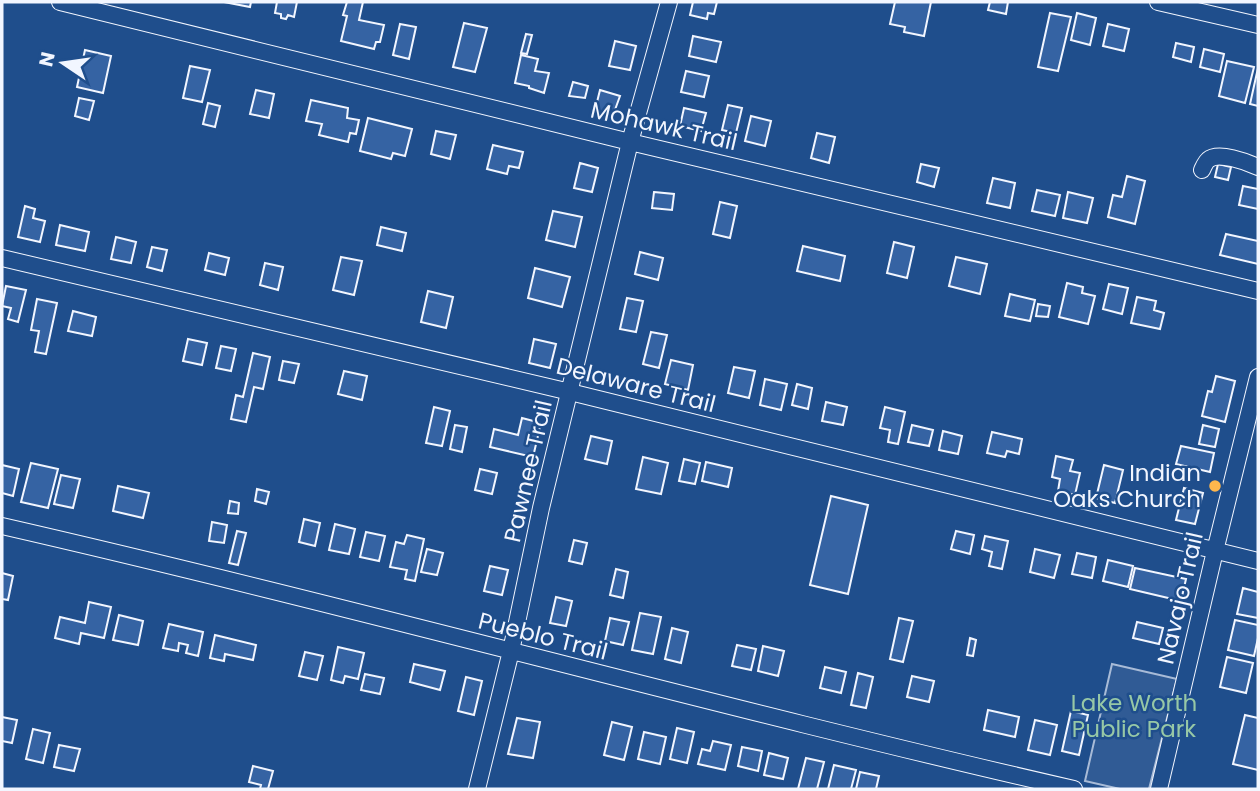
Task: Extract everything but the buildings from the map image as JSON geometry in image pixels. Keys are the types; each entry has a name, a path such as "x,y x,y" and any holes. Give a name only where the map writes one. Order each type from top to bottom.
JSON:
{"street":[{"name":"Mohawk Trail","path":"61,2 630,142 1258,291"},
{"name":"Pawnee Trail","path":"477,789 511,651 541,508 630,142 669,2"},
{"path":"1158,2 1258,25"},
{"path":"1202,170 1207,160 1214,157 1247,162 1258,167"},
{"name":"Delaware Trail","path":"2,258 570,392 1258,561"},
{"name":"Navajo Trail","path":"1159,789 1258,377"},
{"name":"Pueblo Trail","path":"2,526 175,566 1074,789"}],"shaded area":[{"name":"Lake Worth Public Park","path":"1112,664 1177,679 1149,789 1120,789 1085,781"}],"place":[{"name":"Indian Oaks Church","path":"1215,486"}]}
